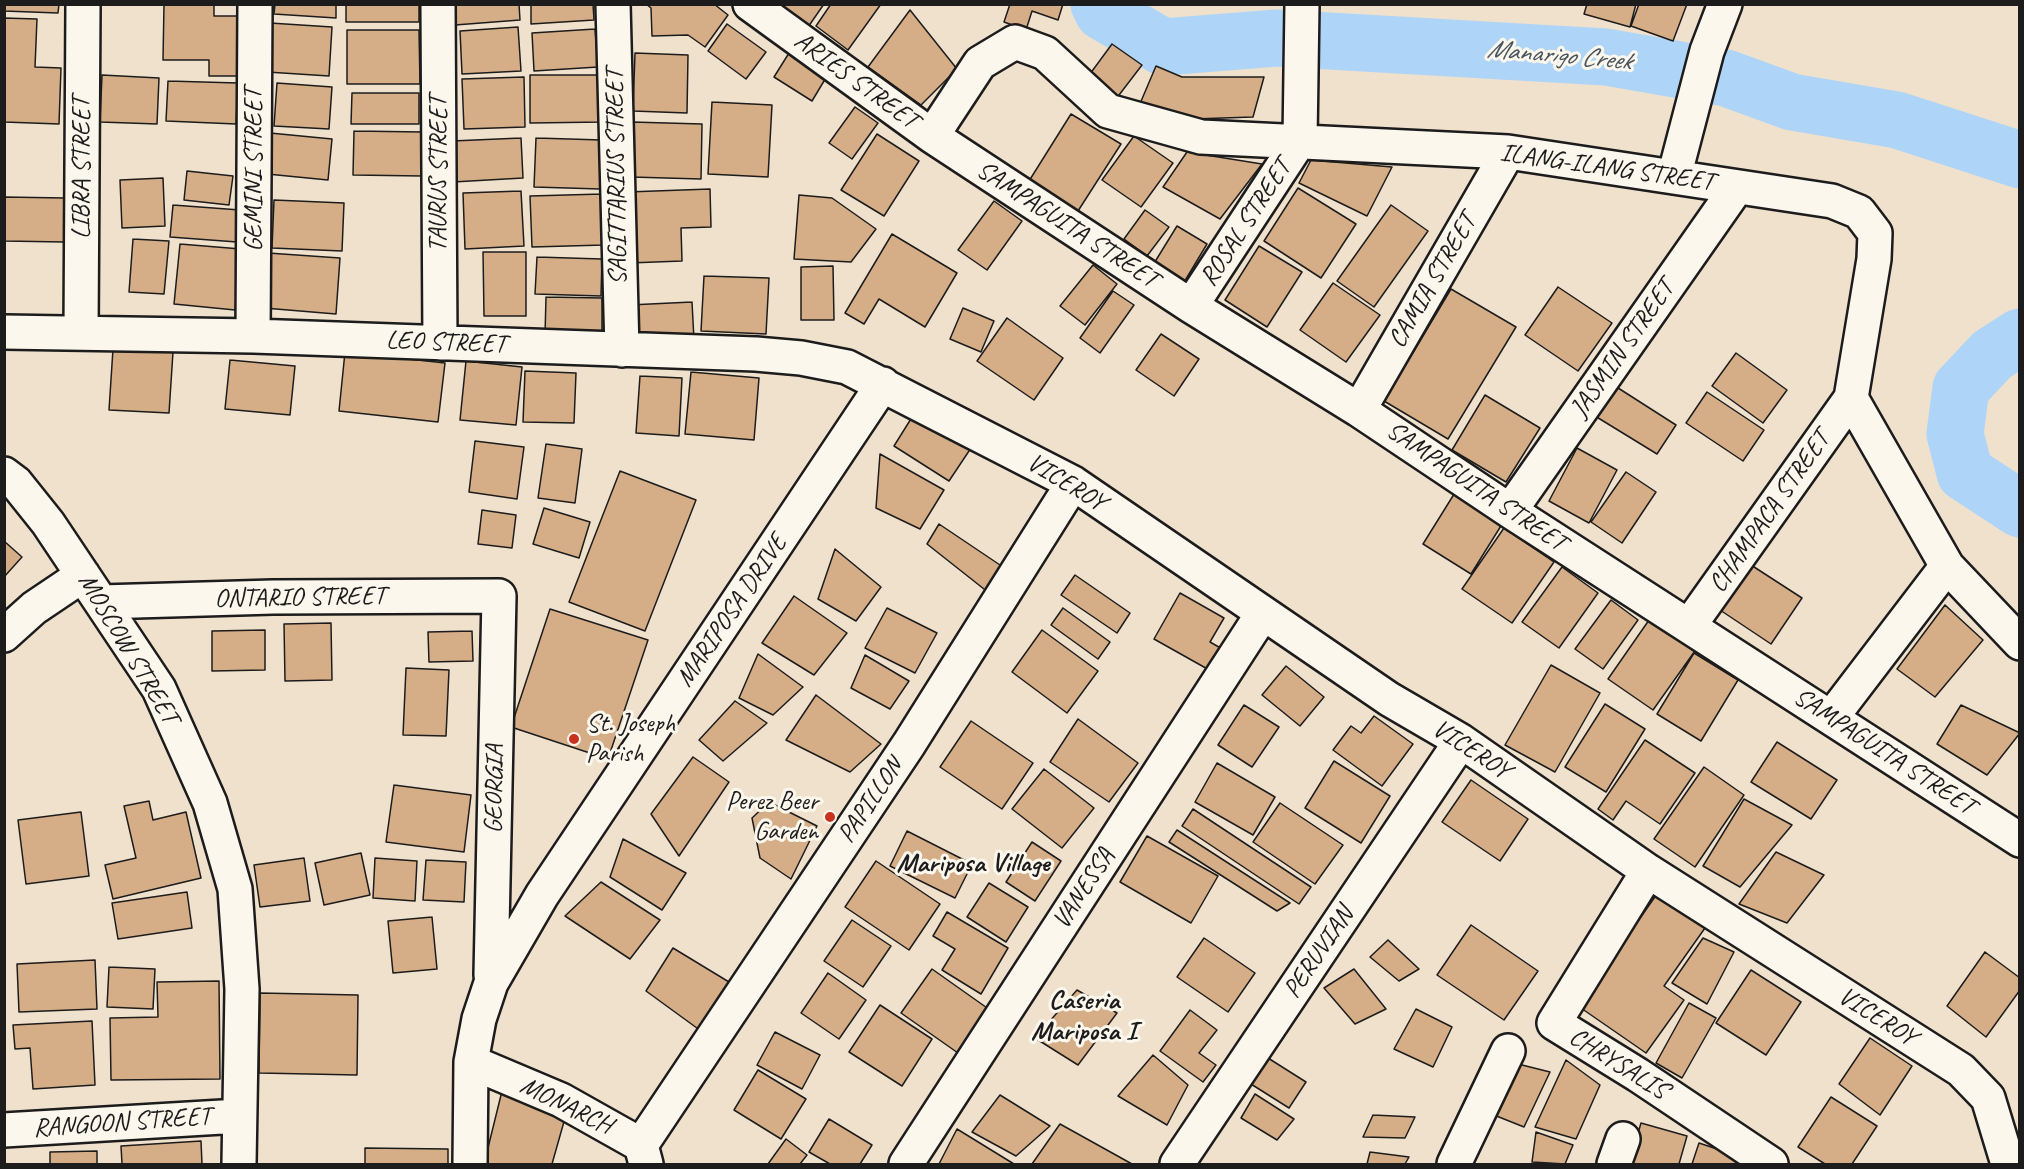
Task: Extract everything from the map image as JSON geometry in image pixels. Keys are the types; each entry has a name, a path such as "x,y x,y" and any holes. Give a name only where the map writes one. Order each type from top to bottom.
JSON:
{"street":[{"name":"LIBRA STREET","path":"81,332 83,4"},
{"name":"GEMINI STREET","path":"253,336 255,4"},
{"name":"TAURUS STREET","path":"438,4 440,343"},
{"name":"SAGITTARIUS STREET","path":"613,4 622,350"},
{"path":"1300,141 1302,4"},
{"path":"1674,177 1707,51 1725,4"},
{"name":"ARIES STREET","path":"755,6 932,136"},
{"name":"ILANG-ILANG STREET","path":"932,136 980,63 1015,42 1045,53 1108,111 1201,137 1508,152 1832,201 1859,212 1875,233 1874,259 1851,398"},
{"name":"SAMPAGUITA STREET","path":"932,136 1191,306 1359,410 1510,511 2019,840"},
{"name":"ROSAL STREET","path":"1191,306 1300,141"},
{"name":"CAMIA STREET","path":"1359,410 1508,152"},
{"name":"JASMIN STREET","path":"1510,511 1737,187"},
{"name":"LEO STREET","path":"4,332 253,336 801,358 847,367 883,384"},
{"name":"VICEROY","path":"883,384 1073,483 1389,699 1461,741 1648,871 1962,1070 1988,1098 2008,1164"},
{"name":"MARIPOSA DRIVE","path":"471,1062 479,1019 491,983 542,895 883,384"},
{"path":"1851,398 1947,566 2019,643"},
{"name":"CHAMPACA STREET","path":"1689,626 1851,398"},
{"name":"MOSCOW STREET","path":"4,474 16,483 48,523 159,689 210,803 235,888 242,989 238,1164"},
{"name":"PAPILLON","path":"644,1155 909,744 1073,483"},
{"path":"1831,718 1947,566"},
{"path":"4,635 34,608 83,575"},
{"name":"GEORGIA","path":"491,983 499,596"},
{"name":"ONTARIO STREET","path":"101,602 273,597 499,596"},
{"name":"VANESSA","path":"906,1164 1263,613"},
{"name":"PERUVIAN","path":"1177,1164 1461,741"},
{"name":"CHRYSALIS","path":"1648,871 1554,1023 1638,1075 1771,1164"},
{"path":"1454,1164 1508,1051"},
{"path":"470,1164 471,1062"},
{"name":"MONARCH","path":"471,1062 561,1100 644,1155"},
{"name":"RANGOON STREET","path":"4,1130 239,1116"}],"building":[{"path":"4,4 59,4 58,13 4,11"},
{"path":"164,4 214,4 214,16 240,16 239,76 209,76 209,60 163,60"},
{"path":"275,4 336,4 336,18 274,14"},
{"path":"346,4 419,4 419,22 346,22"},
{"path":"453,4 519,4 520,20 455,25"},
{"path":"531,4 593,4 594,20 531,24"},
{"path":"646,4 714,4 728,15 705,47 688,35 652,36 651,8"},
{"path":"774,4 824,4 806,30"},
{"path":"831,4 881,4 848,50 816,26"},
{"path":"1010,4 1063,4 1058,20 1032,11 1026,30 1004,22"},
{"path":"1587,4 1636,4 1630,27 1584,14"},
{"path":"1639,4 1687,4 1673,41 1631,26"},
{"path":"910,10 957,69 921,105 868,67"},
{"path":"4,18 37,19 35,67 61,68 59,124 4,122"},
{"path":"270,23 332,27 329,76 267,72"},
{"path":"727,24 766,52 746,79 708,51"},
{"path":"518,27 521,71 462,74 460,31"},
{"path":"595,29 598,67 534,71 532,33"},
{"path":"347,30 419,30 420,84 347,84"},
{"path":"1112,44 1142,65 1116,99 1087,78"},
{"path":"635,53 688,55 687,113 633,111"},
{"path":"789,53 827,76 812,101 774,77"},
{"path":"1156,66 1182,77 1264,77 1253,117 1193,119 1139,106"},
{"path":"102,75 159,78 157,124 100,122"},
{"path":"530,75 605,75 604,122 530,123"},
{"path":"524,77 525,127 464,129 462,79"},
{"path":"168,81 238,83 236,124 166,121"},
{"path":"277,83 332,87 329,129 274,126"},
{"path":"352,93 419,93 419,124 351,124"},
{"path":"712,102 772,105 768,177 708,174"},
{"path":"855,107 878,123 852,159 829,143"},
{"path":"1071,114 1121,144 1078,211 1029,181"},
{"path":"632,122 702,124 701,179 631,177"},
{"path":"354,131 423,132 422,176 353,175"},
{"path":"270,133 332,139 328,180 267,174"},
{"path":"877,134 919,161 884,216 841,190"},
{"path":"1134,136 1173,163 1141,207 1102,180"},
{"path":"521,138 523,178 453,182 452,141"},
{"path":"536,138 602,140 600,189 534,187"},
{"path":"1187,152 1262,164 1220,219 1163,187"},
{"path":"1311,160 1392,167 1367,216 1299,183"},
{"path":"187,171 233,176 229,205 184,200"},
{"path":"163,178 165,226 122,228 120,180"},
{"path":"1298,188 1356,224 1321,278 1264,241"},
{"path":"710,189 711,227 681,228 682,261 629,263 627,192"},
{"path":"521,191 524,246 465,249 463,193"},
{"path":"602,194 604,245 532,247 530,196"},
{"path":"799,195 832,198 876,229 851,262 794,259"},
{"path":"4,197 65,198 64,242 4,241"},
{"path":"274,200 344,203 342,251 272,248"},
{"path":"994,201 1022,221 987,270 958,250"},
{"path":"173,205 240,210 237,242 170,237"},
{"path":"1391,205 1428,231 1374,307 1337,281"},
{"path":"1145,210 1169,227 1147,256 1124,239"},
{"path":"1177,226 1207,244 1183,284 1153,265"},
{"path":"892,234 957,273 925,327 879,299 864,324 845,313"},
{"path":"133,239 169,241 164,294 129,292"},
{"path":"180,244 241,249 235,310 174,304"},
{"path":"1259,246 1302,272 1267,327 1225,300"},
{"path":"483,252 526,252 526,316 484,316"},
{"path":"268,253 340,258 336,314 264,308"},
{"path":"537,257 602,259 601,296 535,294"},
{"path":"1093,265 1117,284 1085,325 1060,306"},
{"path":"833,266 834,320 801,320 801,267"},
{"path":"704,276 769,278 766,334 701,331"},
{"path":"1333,283 1380,315 1346,362 1300,330"},
{"path":"1558,287 1612,323 1578,371 1525,335"},
{"path":"1451,289 1516,327 1448,439 1384,401"},
{"path":"1113,291 1134,305 1100,353 1080,338"},
{"path":"546,297 602,298 602,336 545,335"},
{"path":"692,302 694,340 630,342 629,305"},
{"path":"963,308 994,321 981,352 950,339"},
{"path":"1007,318 1063,358 1034,400 977,361"},
{"path":"1161,334 1199,359 1174,396 1136,370"},
{"path":"113,349 173,352 169,413 109,410"},
{"path":"345,352 445,363 438,422 339,411"},
{"path":"1736,353 1787,390 1763,423 1712,386"},
{"path":"230,360 295,366 290,415 225,409"},
{"path":"466,361 522,367 516,425 460,420"},
{"path":"525,371 576,373 574,423 523,422"},
{"path":"691,372 759,378 754,440 685,434"},
{"path":"640,376 682,378 679,436 636,433"},
{"path":"1615,386 1676,425 1657,454 1595,416"},
{"path":"1707,392 1764,430 1743,461 1686,423"},
{"path":"1485,395 1540,428 1506,482 1452,450"},
{"path":"919,406 975,442 949,481 894,446"},
{"path":"475,441 524,447 517,499 469,492"},
{"path":"546,444 582,449 575,503 538,498"},
{"path":"1577,448 1617,470 1589,523 1549,501"},
{"path":"880,454 944,490 920,529 876,508"},
{"path":"620,471 696,500 645,631 569,602"},
{"path":"1626,472 1656,492 1622,543 1591,522"},
{"path":"1456,491 1504,521 1471,574 1423,544"},
{"path":"544,508 590,522 579,558 533,544"},
{"path":"482,510 516,515 512,548 478,544"},
{"path":"939,524 1003,567 989,593 927,544"},
{"path":"1504,528 1554,562 1512,623 1462,589"},
{"path":"4,541 22,557 4,577"},
{"path":"835,549 881,587 856,621 818,599"},
{"path":"1751,565 1802,598 1771,644 1720,610"},
{"path":"1562,567 1598,593 1559,648 1522,622"},
{"path":"1075,575 1130,613 1117,633 1061,595"},
{"path":"1180,593 1224,618 1210,642 1224,650 1211,671 1154,639"},
{"path":"794,596 847,633 814,675 762,643"},
{"path":"1611,600 1638,620 1603,669 1575,649"},
{"path":"1945,605 1983,640 1935,697 1897,669"},
{"path":"887,608 937,633 915,673 865,648"},
{"path":"1063,608 1110,642 1098,659 1051,625"},
{"path":"550,609 648,640 608,759 511,727"},
{"path":"1656,610 1702,641 1653,710 1608,679"},
{"path":"331,623 332,680 285,681 284,624"},
{"path":"265,630 265,670 212,671 212,631"},
{"path":"1042,630 1098,671 1067,713 1012,672"},
{"path":"472,631 473,661 429,662 428,632"},
{"path":"1694,653 1738,680 1701,741 1657,714"},
{"path":"758,654 803,687 773,715 739,698"},
{"path":"865,655 909,681 890,709 851,688"},
{"path":"1551,665 1600,693 1555,772 1505,745"},
{"path":"1286,666 1324,697 1300,726 1262,695"},
{"path":"406,668 449,670 446,736 403,735"},
{"path":"816,695 881,744 850,772 786,740"},
{"path":"735,701 767,723 723,761 699,740"},
{"path":"1605,704 1645,729 1606,792 1565,767"},
{"path":"1244,705 1279,727 1252,767 1218,745"},
{"path":"1961,705 2020,733 1987,775 1937,744"},
{"path":"1374,716 1413,744 1382,786 1333,750 1351,726 1361,733"},
{"path":"1078,719 1138,763 1109,802 1050,762"},
{"path":"971,721 1033,763 1002,809 940,767"},
{"path":"1645,740 1695,773 1660,824 1626,801 1613,820 1598,809"},
{"path":"1777,742 1837,780 1811,819 1751,782"},
{"path":"693,757 729,782 679,856 651,814"},
{"path":"1334,761 1390,796 1361,843 1305,808"},
{"path":"1217,763 1275,797 1253,835 1195,802"},
{"path":"1704,767 1744,795 1695,867 1654,839"},
{"path":"1044,769 1094,808 1062,848 1012,809"},
{"path":"1471,780 1528,819 1500,861 1442,822"},
{"path":"394,785 471,795 464,852 386,842"},
{"path":"1744,799 1792,825 1740,887 1703,866"},
{"path":"149,801 153,820 186,812 201,878 113,899 105,865 136,858 124,806"},
{"path":"769,802 817,826 791,879 760,858 752,818"},
{"path":"1280,803 1343,845 1315,884 1253,842"},
{"path":"1193,809 1311,887 1299,904 1182,826"},
{"path":"81,812 89,876 26,884 18,820"},
{"path":"1177,830 1290,903 1277,911 1169,842"},
{"path":"907,831 972,864 955,898 890,866"},
{"path":"1147,836 1218,876 1191,923 1120,882"},
{"path":"623,839 686,873 662,910 610,877"},
{"path":"1032,842 1061,861 1035,901 1006,882"},
{"path":"1776,852 1824,875 1787,923 1739,904"},
{"path":"361,853 370,895 324,905 315,863"},
{"path":"304,858 310,901 260,907 254,865"},
{"path":"375,858 417,861 415,901 373,898"},
{"path":"426,860 466,862 464,902 423,900"},
{"path":"876,861 940,904 909,950 845,907"},
{"path":"601,882 660,920 630,959 565,916"},
{"path":"989,883 1028,907 1006,942 967,917"},
{"path":"187,892 192,928 118,939 112,903"},
{"path":"1657,894 1705,928 1664,986 1684,1000 1646,1053 1578,1006"},
{"path":"947,912 1008,948 981,994 942,970 955,949 933,936"},
{"path":"432,917 437,969 393,973 388,921"},
{"path":"852,920 891,946 863,987 824,961"},
{"path":"1471,925 1538,971 1504,1020 1437,975"},
{"path":"1204,938 1255,973 1228,1012 1177,977"},
{"path":"1703,938 1734,952 1707,1004 1672,983"},
{"path":"1388,940 1419,969 1399,981 1370,957"},
{"path":"673,948 729,982 701,1031 646,991"},
{"path":"1985,952 2020,978 2020,990 1986,1037 1947,1006"},
{"path":"95,960 97,1009 19,1012 17,964"},
{"path":"109,967 155,969 153,1009 107,1007"},
{"path":"932,969 990,1010 958,1053 901,1013"},
{"path":"1354,969 1386,1009 1355,1024 1324,988"},
{"path":"1751,970 1801,1002 1766,1055 1716,1023"},
{"path":"828,973 866,1000 839,1039 801,1013"},
{"path":"219,981 220,1079 111,1080 110,1018 158,1017 157,982"},
{"path":"1077,990 1117,1013 1078,1065 1035,1038"},
{"path":"260,993 358,995 357,1075 259,1073"},
{"path":"1689,1003 1716,1018 1682,1078 1656,1063"},
{"path":"880,1005 932,1039 902,1086 849,1052"},
{"path":"1416,1009 1452,1027 1433,1067 1394,1049"},
{"path":"1190,1010 1217,1030 1199,1053 1216,1065 1203,1082 1160,1051"},
{"path":"92,1021 95,1085 33,1089 30,1048 15,1049 13,1025"},
{"path":"775,1032 820,1055 802,1089 757,1065"},
{"path":"1870,1038 1912,1066 1880,1115 1839,1084"},
{"path":"1153,1055 1188,1085 1167,1125 1118,1096"},
{"path":"1268,1058 1306,1082 1289,1108 1251,1084"},
{"path":"1566,1060 1600,1085 1576,1139 1535,1127"},
{"path":"1514,1063 1550,1072 1524,1127 1494,1115"},
{"path":"758,1070 806,1099 781,1139 734,1110"},
{"path":"502,1091 567,1111 552,1164 484,1164"},
{"path":"1255,1094 1294,1119 1277,1140 1241,1118"},
{"path":"1000,1095 1050,1126 1016,1156 972,1132"},
{"path":"1831,1097 1877,1126 1852,1164 1825,1164 1798,1147"},
{"path":"1373,1115 1415,1117 1405,1138 1363,1137"},
{"path":"829,1119 872,1145 860,1164 830,1164 809,1152"},
{"path":"1641,1123 1687,1136 1679,1164 1629,1164"},
{"path":"1060,1124 1132,1164 1032,1164"},
{"path":"957,1129 1014,1164 939,1164"},
{"path":"1536,1132 1573,1145 1565,1164 1532,1162"},
{"path":"786,1139 807,1155 800,1164 768,1164"},
{"path":"201,1141 202,1164 122,1164 121,1146"},
{"path":"1699,1143 1750,1160 1749,1164 1692,1164"},
{"path":"365,1148 448,1149 448,1164 365,1164"},
{"path":"97,1151 97,1164 50,1164 50,1152"},
{"path":"1370,1152 1409,1157 1405,1164 1367,1164"}],"waterway":[{"name":"Manarigo Creek","path":"1099,4 1103,12 1163,47 1277,38 1606,57 1726,78 1792,102 1897,120 2020,160"},
{"name":"Manarigo Creek","path":"2020,337 1992,355 1961,388 1955,434 1965,473 2020,509"}],"place":[{"name":"St. Joseph Parish","path":"574,739"},
{"name":"Perez Beer Garden","path":"830,817"}],"district":[{"name":"Mariposa Village","path":"973,864"},
{"name":"Caseria Mariposa I","path":"1084,1016"}]}
